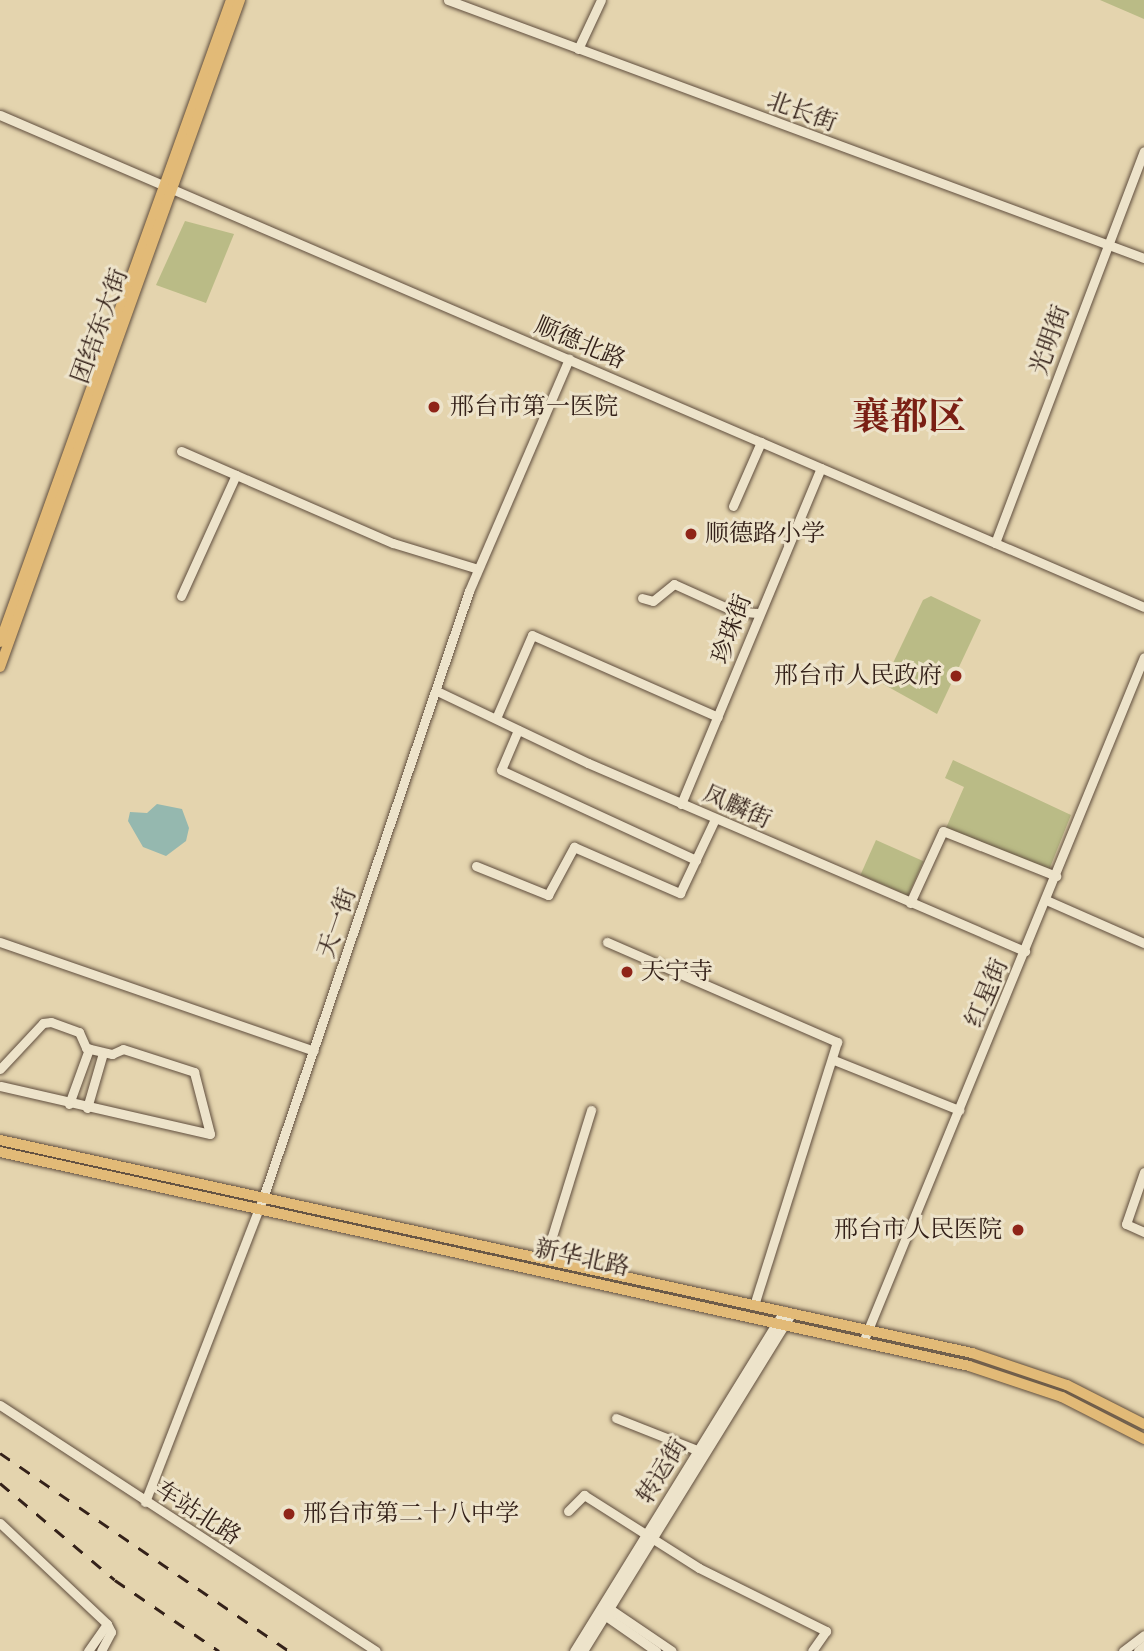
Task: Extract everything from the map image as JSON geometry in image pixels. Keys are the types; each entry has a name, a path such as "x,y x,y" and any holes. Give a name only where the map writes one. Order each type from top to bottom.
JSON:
{"main road":[{"name":"团结东大街","path":"0,667 169,186 231,0"},
{"name":"团结东大街","path":"0,642 240,0"},
{"name":"新华北路","path":"0,1140 261,1204 863,1342 1036,1387 1144,1439"},
{"name":"新华北路","path":"0,1152 545,1259 868,1330 1041,1374 1144,1424"}],"street":[{"name":"北长街","path":"448,0 1144,258"},
{"path":"578,49 601,0"},
{"name":"顺德北路","path":"0,115 1144,607"},
{"name":"光明街","path":"995,543 1144,151"},
{"name":"天一街","path":"145,1502 261,1204 478,569 569,359"},
{"path":"733,506 761,442"},
{"path":"181,452 393,543 478,569"},
{"name":"珍珠街","path":"681,804 718,718 758,613 821,468"},
{"path":"181,596 236,475"},
{"path":"642,598 653,601 674,584 734,611 758,613"},
{"path":"497,716 533,635 718,718"},
{"name":"红星街","path":"863,1342 1144,657"},
{"name":"凤麟街","path":"437,691 497,716 517,730 681,804 1025,951"},
{"path":"517,730 501,770 696,860"},
{"path":"476,866 548,895 574,847 677,893 715,819"},
{"path":"910,903 943,831 1056,876"},
{"path":"1046,900 1144,943"},
{"path":"0,942 314,1051"},
{"path":"607,942 836,1040 834,1060 754,1304"},
{"path":"0,1069 43,1023 79,1032 89,1049 103,1053 123,1049 194,1072 211,1133 69,1104 0,1086"},
{"path":"69,1104 89,1049"},
{"path":"87,1108 103,1053"},
{"path":"834,1060 959,1110"},
{"path":"545,1259 591,1110"},
{"path":"1144,1172 1126,1224 1144,1232"},
{"name":"转运街","path":"583,1651 604,1610 788,1312"},
{"name":"车站北路","path":"0,1405 376,1651"},
{"path":"616,1418 701,1452"},
{"path":"568,1511 584,1495 648,1538 826,1631 812,1651"},
{"path":"2,1528 107,1625 111,1632 101,1651"},
{"path":"604,1610 656,1651"},
{"path":"604,1610 672,1651"},
{"name":"转运街","path":"574,1651 604,1610"},
{"path":"88,1651 107,1625"},
{"path":"1123,1651 1144,1635"},
{"path":"1138,1651 1144,1646"}],"green space":[{"path":"1100,0 1144,0 1144,19"},
{"path":"185,221 234,234 206,303 156,285"},
{"path":"931,596 981,620 937,714 883,684 923,600"},
{"path":"953,760 1071,815 1049,870 946,828 964,787 945,778"},
{"path":"876,840 924,861 908,896 861,875"}],"water":[{"path":"157,804 182,809 189,828 186,841 166,856 143,847 128,821 130,812 147,813"}],"railway":[{"path":"0,1453 289,1651"},
{"path":"0,1483 115,1580 219,1651"}],"place":[{"name":"邢台市第一医院","path":"434,407"},
{"name":"顺德路小学","path":"691,534"},
{"name":"邢台市人民政府","path":"956,676"},
{"name":"天宁寺","path":"627,972"},
{"name":"邢台市人民医院","path":"1018,1230"},
{"name":"邢台市第二十八中学","path":"289,1514"}],"district":[{"name":"襄都区","path":"909,418"}]}
